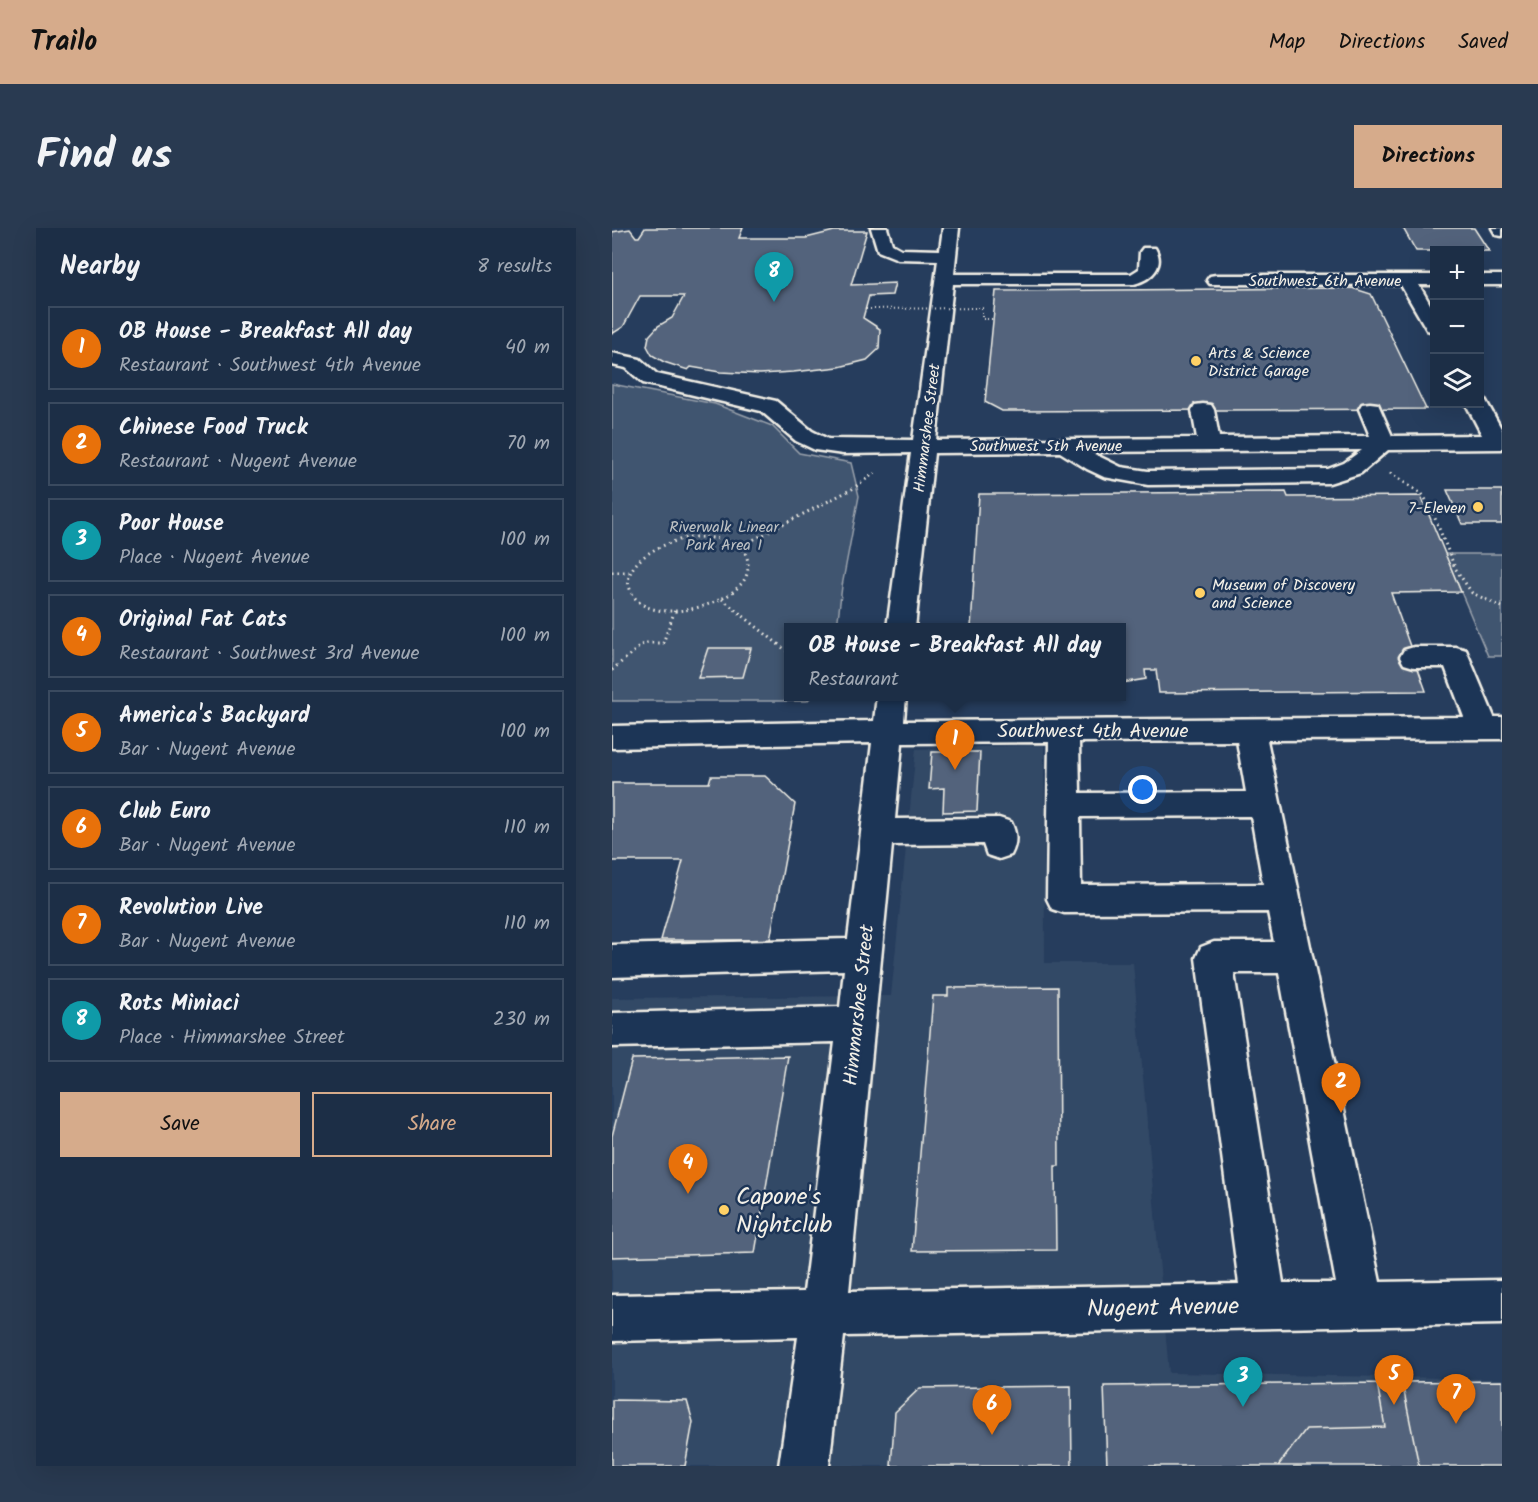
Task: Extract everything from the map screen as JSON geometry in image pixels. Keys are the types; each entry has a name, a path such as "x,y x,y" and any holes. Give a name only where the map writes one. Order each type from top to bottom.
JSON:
{"street":[{"path":"879,228 884,247 898,254 947,255"},
{"name":"Himmarshee Street","path":"901,623 951,228"},
{"path":"943,279 1134,279 1147,274 1150,268 1149,252"},
{"name":"Southwest 6th Avenue","path":"1216,280 1321,284 1430,280"},
{"path":"1407,280 1430,319"},
{"path":"1484,280 1502,280"},
{"name":"Southwest 5th Avenue","path":"612,360 633,363 650,379 768,406 804,436 823,445 843,447 1499,442"},
{"path":"1479,408 1499,442"},
{"path":"1203,410 1209,444"},
{"path":"1065,445 1098,468 1120,476 1171,478 1329,476 1348,472 1362,463 1383,442 1370,410"},
{"path":"1414,657 1456,657 1493,728"},
{"name":"Himmarshee Street","path":"804,1466 824,1313 891,701"},
{"name":"Southwest 4th Avenue","path":"612,737 888,732 1493,728"},
{"path":"1250,729 1362,1304"},
{"path":"1064,731 1064,899 1282,898"},
{"path":"1064,805 1264,804"},
{"path":"877,832 999,831 999,846"},
{"path":"612,961 864,954"},
{"path":"1264,1306 1214,958 1294,957"},
{"path":"612,1030 856,1024"},
{"name":"Nugent Avenue","path":"612,1318 1502,1302"}],"path":[{"path":"866,309 982,308 981,319 994,319"},
{"path":"739,547 852,489 876,472"},
{"path":"1389,473 1422,494 1455,568 1472,593 1502,607"},
{"path":"689,537 726,540 739,547 747,555 749,566 746,578 722,599 702,607 675,610 644,605 632,596 628,585 630,572 638,560 652,549 689,537"},
{"path":"612,572 630,572"},
{"path":"722,599 784,648"},
{"path":"612,670 644,643 663,642 675,610"}],"shaded area":[{"path":"1044,745 1045,963 1133,963 1169,1373 1502,1379 1502,1466 612,1466 612,998 891,996 916,749"}],"green space":[{"name":"Riverwalk Linear Park Area 1","path":"612,384 715,404 772,426 799,453 851,463 859,496 837,623 784,623 784,701 612,701"},
{"path":"1445,554 1502,554 1502,656 1488,656"}],"building":[{"path":"645,228 743,228 739,238 806,238 834,231 867,231 851,285 895,283 892,295 869,296 863,318 880,329 879,349 867,360 839,367 760,374 720,372 691,367 688,370 664,362 652,355 647,346 649,336 658,326 672,318 684,296 640,296 623,327 612,334 612,232 630,229 636,237 639,237"},
{"path":"1403,228 1474,228 1489,251 1484,251 1484,246 1430,246 1430,251 1416,251"},
{"name":"Arts & Science District Garage","path":"1352,288 1371,294 1426,409 1002,411 985,402 996,291"},
{"name":"7-Eleven","path":"1447,490 1502,490 1502,524 1462,524"},
{"name":"Museum of Discovery and Science","path":"1286,492 1288,497 1421,496 1461,592 1391,593 1426,691 1159,693 1156,670 1145,670 1146,679 1126,682 1126,623 971,623 979,494"},
{"name":"Museum of Discovery and Science","path":"1286,492 1288,497 1421,496 1461,592 1391,593 1426,691 1159,693 1156,670 1145,670 1146,679 1126,682 1126,623 971,623 979,494"},
{"path":"708,648 751,648 743,677 698,678"},
{"path":"932,752 980,752 977,811 943,812 944,788 929,789"},
{"path":"711,776 765,776 795,804 770,940 661,940 683,861 612,861 612,783 709,783"},
{"path":"1058,987 1059,1166 1055,1166 1056,1250 912,1251 933,996 948,996 948,988"},
{"path":"788,1056 755,1253 612,1257 612,1136 632,1059"},
{"path":"1502,1381 1502,1466 1419,1466 1402,1382"},
{"path":"1402,1382 1419,1466 1278,1466 1306,1429 1385,1427 1377,1383"},
{"path":"1377,1383 1385,1427 1306,1429 1278,1466 1107,1466 1104,1386"},
{"path":"1071,1386 1072,1466 891,1466 895,1412 920,1388"},
{"path":"612,1400 687,1401 693,1422 685,1466 612,1466"}],"place":[{"name":"Rots Miniaci","path":"774,302"},
{"name":"Arts & Science District Garage","path":"1196,361"},
{"name":"7-Eleven","path":"1478,507"},
{"name":"Museum of Discovery and Science","path":"1200,593"},
{"name":"OB House - Breakfast All day","path":"955,770"},
{"name":"Chinese Food Truck","path":"1341,1113"},
{"name":"Original Fat Cats","path":"688,1194"},
{"name":"Capone's Nightclub","path":"724,1210"},
{"name":"America's Backyard","path":"1394,1405"},
{"name":"Poor House","path":"1243,1407"},
{"name":"Revolution Live","path":"1456,1424"},
{"name":"Club Euro","path":"992,1435"}]}
